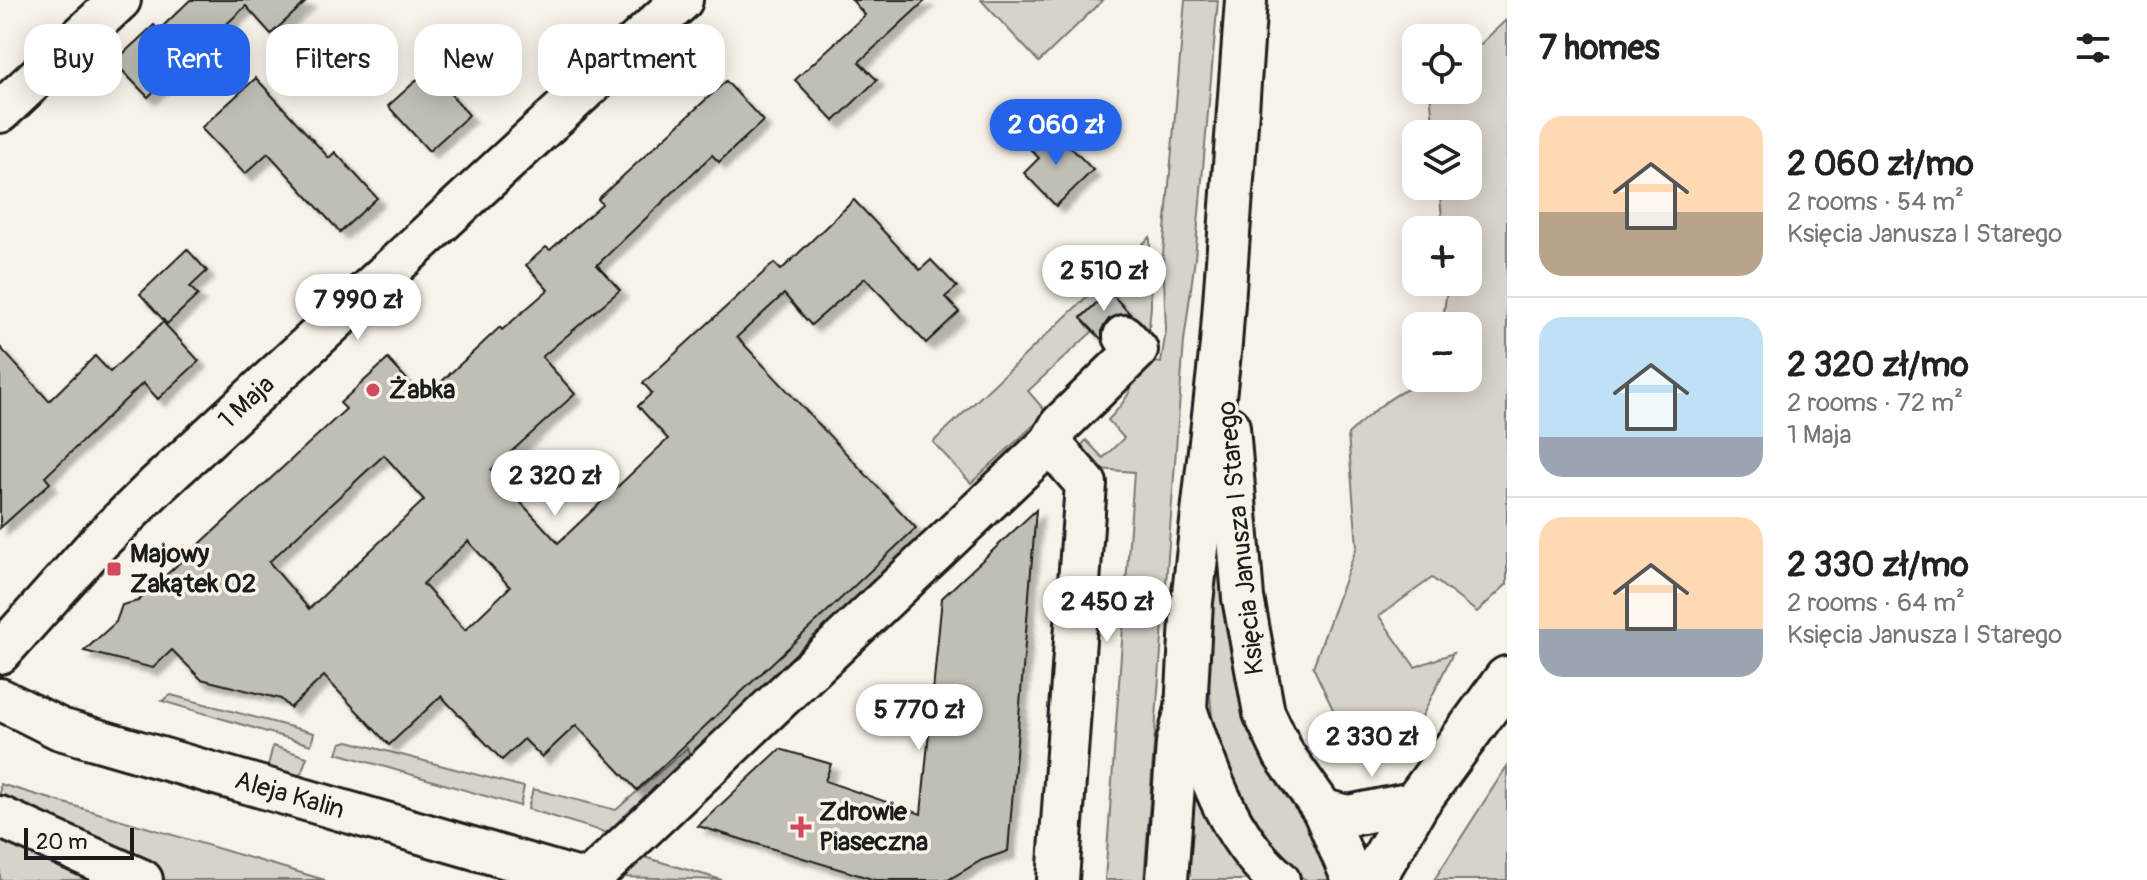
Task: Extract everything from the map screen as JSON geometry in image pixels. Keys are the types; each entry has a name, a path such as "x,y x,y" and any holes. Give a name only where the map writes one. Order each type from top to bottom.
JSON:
{"main road":[{"path":"1372,880 1417,802 1507,679"}],"street":[{"path":"0,112 120,0"},
{"name":"1 Maja","path":"0,653 100,541 156,486 682,0"},
{"name":"Księcia Janusza I Starego","path":"1167,880 1177,743 1186,709 1192,602 1221,344 1246,0"},
{"path":"586,880 1050,443 1061,424 1137,350 1124,336"},
{"name":"Księcia Janusza I Starego","path":"1221,344 1243,598 1253,671 1264,713 1284,755 1323,810 1353,880"},
{"path":"1050,443 1086,484 1058,880"},
{"name":"Aleja Kalin","path":"0,699 60,729 586,880"},
{"name":"Księcia Janusza I Starego","path":"1186,709 1228,816 1252,852 1279,880"},
{"path":"1323,810 1348,816 1417,802"},
{"path":"0,817 142,880"}],"shaded area":[{"path":"981,0 1103,0 1039,62"},
{"path":"1185,0 1218,0 1195,258 1184,341 1144,880 1105,880 1134,472 1099,469 1080,448 1086,440 1103,458 1124,438 1108,420 1120,407 1133,384 1135,363 1125,320 1130,314 1109,292 1081,317 1093,331 1028,391 1047,413 971,483 933,442 1150,237 1151,306 1146,361 1161,363 1166,330 1163,254"},
{"path":"1507,19 1507,584 1477,612 1432,578 1379,616 1415,667 1453,653 1414,733 1367,749 1337,718 1313,667 1357,546 1348,434 1376,409 1402,392 1482,392 1482,312 1444,312 1446,296 1482,296 1482,216 1442,216 1440,200 1482,200 1482,120 1433,120 1431,104 1482,104 1482,43"},
{"path":"1220,479 1229,642 1249,727 1264,764 1319,842 1332,880 1307,880 1300,876 1286,864 1242,808 1213,727 1209,684"},
{"path":"171,695 314,733 311,745 162,701"},
{"path":"348,741 524,787 520,806 337,753 341,743"},
{"path":"273,746 307,757 301,774 289,780 266,773"},
{"path":"687,748 691,759 611,834 528,809 533,789 616,810"},
{"path":"1507,766 1507,880 1434,880"},
{"path":"0,784 325,880 0,880"},
{"path":"1195,787 1256,880 1188,880"},
{"path":"637,855 722,880 620,877"}],"building":[{"path":"190,0 308,0 282,24 266,24 266,28 246,6 227,24 165,24"},
{"path":"852,0 926,0 859,62 877,80 834,121 795,80 865,15"},
{"path":"138,40 138,87 122,70 122,55"},
{"path":"256,78 266,89 266,96 272,96 329,158 335,152 377,198 340,232 268,153 245,174 201,128 236,96 250,96 250,83"},
{"path":"726,81 763,121 719,162 712,155 597,265 620,290 542,357 575,394 491,470 558,543 668,439 638,406 652,393 643,383 774,263 781,270 854,200 920,270 931,260 957,287 945,297 959,312 926,343 865,278 811,325 784,294 737,337 916,528 637,790 576,725 542,757 524,739 502,760 441,696 389,745 324,676 290,708 281,699 201,679 172,650 153,668 84,651 116,622 122,605 138,601 346,409 340,403 388,359 424,398 500,327 502,330 548,290 526,265 546,247 550,250 602,204 598,199 710,96 725,96","holes":["384,455 424,500 309,609 269,562","468,541 510,587 465,630 423,584"]},
{"path":"414,83 414,96 452,96 469,115 429,151 388,106"},
{"path":"1050,126 1093,170 1056,206 1024,173 1039,158 1029,148"},
{"path":"187,249 207,271 190,287 198,295 167,324 140,294"},
{"path":"1109,291 1130,314 1109,319 1102,329 1102,340 1081,318"},
{"path":"163,322 199,361 158,399 143,383 45,477 50,483 0,528 0,347 49,401 95,356 110,372"},
{"path":"1036,510 1008,851 982,860 948,880 875,880 698,826 780,749 831,764 825,781 921,814 942,598"}],"place":[{"name":"Żabka","path":"373,390"},
{"name":"Majowy Zakątek 02","path":"114,569"},
{"name":"Zdrowie Piaseczna","path":"801,827"}]}
